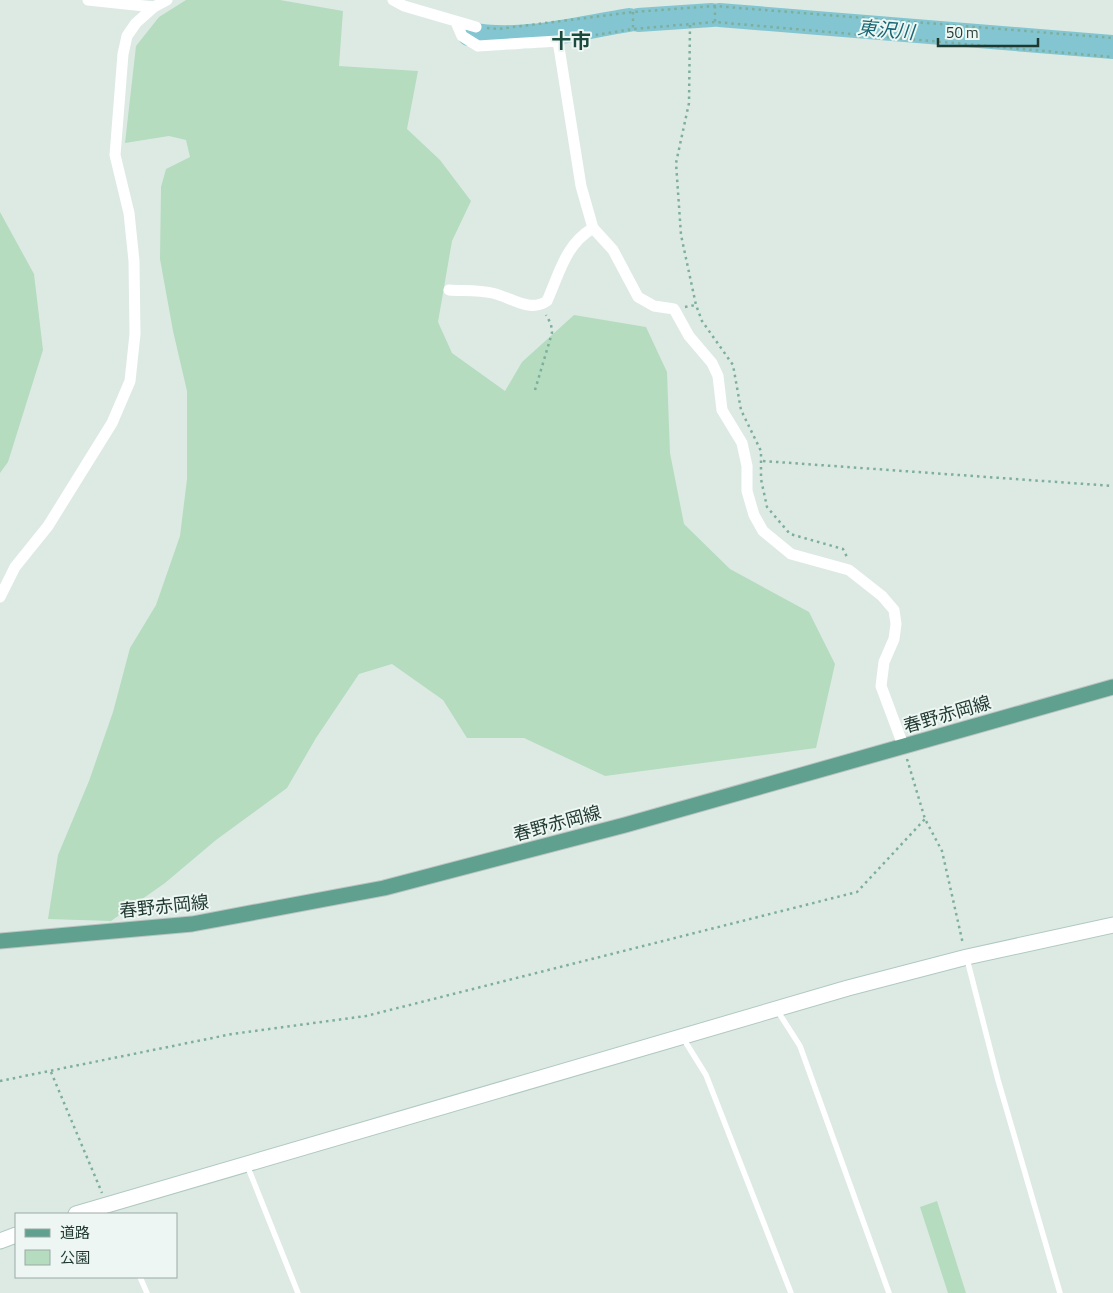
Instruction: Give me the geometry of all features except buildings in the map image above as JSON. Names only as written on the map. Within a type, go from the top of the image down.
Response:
[{"type":"main road","name":"春野赤岡線","points":[[0,941],[192,924],[384,888],[626,825],[1113,687]]},
{"type":"street","points":[[88,0],[154,7]]},
{"type":"street","points":[[0,597],[15,567],[48,526],[112,423],[130,381],[135,334],[134,261],[129,213],[115,155],[122,54],[127,36],[136,22],[154,7],[168,0]]},
{"type":"street","points":[[393,0],[404,6],[429,6],[456,22],[476,27]]},
{"type":"street","points":[[456,22],[462,36],[478,46],[558,41],[581,186],[593,228],[613,250],[638,297],[654,306],[674,308],[689,336],[712,363],[718,376],[722,410],[742,443],[747,466],[747,491],[754,515],[763,531],[790,554],[849,570],[882,596],[894,610],[896,624],[894,640],[884,662],[881,686],[903,745]]},
{"type":"street","points":[[449,290],[492,293],[518,304],[540,305],[547,301],[571,246],[580,235],[593,228]]},
{"type":"street","points":[[83,1213],[109,1209],[246,1164],[848,988],[967,957],[1113,925]]},
{"type":"street","points":[[0,1241],[15,1235]]},
{"type":"lane","points":[[967,957],[998,1080],[1060,1293]]},
{"type":"lane","points":[[777,1010],[800,1046],[889,1293]]},
{"type":"lane","points":[[682,1037],[706,1074],[790,1293]]},
{"type":"lane","points":[[246,1164],[298,1293]]},
{"type":"lane","points":[[140,1278],[147,1293]]},
{"type":"path","points":[[715,6],[715,22]]},
{"type":"path","points":[[476,27],[498,29],[633,12],[715,6],[1113,38]]},
{"type":"path","points":[[633,12],[633,29]]},
{"type":"path","points":[[558,41],[633,29],[715,22],[1113,57]]},
{"type":"path","points":[[690,25],[689,103],[676,163],[681,235],[696,305],[702,321],[733,365],[742,410],[761,451],[763,460],[761,479],[767,507],[790,534],[843,549],[850,560],[849,570]]},
{"type":"path","points":[[535,390],[552,333],[551,324],[540,305]]},
{"type":"path","points":[[763,460],[1113,486]]},
{"type":"path","points":[[903,745],[925,820],[942,851],[967,957]]},
{"type":"path","points":[[0,1081],[232,1034],[366,1016],[857,892],[925,820]]},
{"type":"path","points":[[51,1072],[109,1209]]},
{"type":"green space","points":[[186,0],[280,0],[343,11],[339,66],[418,71],[407,129],[440,160],[471,201],[452,241],[438,322],[452,353],[505,391],[522,362],[574,315],[646,327],[667,372],[670,453],[684,524],[730,569],[809,612],[835,664],[816,748],[605,776],[524,738],[467,738],[443,700],[392,664],[359,674],[316,738],[287,788],[216,840],[165,883],[111,921],[48,919],[58,855],[89,781],[113,712],[130,648],[156,605],[180,536],[187,479],[187,391],[173,331],[160,259],[161,187],[166,169],[190,157],[186,140],[169,136],[125,143],[136,46],[159,17]]},
{"type":"green space","points":[[0,212],[34,274],[43,350],[8,462],[0,473]]},
{"type":"green space","points":[[937,1201],[966,1293],[948,1293],[920,1207]]},
{"type":"waterway","name":"東沢川","points":[[638,20],[712,15]]},
{"type":"waterway","name":"東沢川","points":[[719,15],[1113,47]]},
{"type":"waterway","name":"東沢川","points":[[469,34],[489,37],[529,36],[570,31],[629,20]]},
{"type":"district","name":"十市","points":[[571,40]]}]
